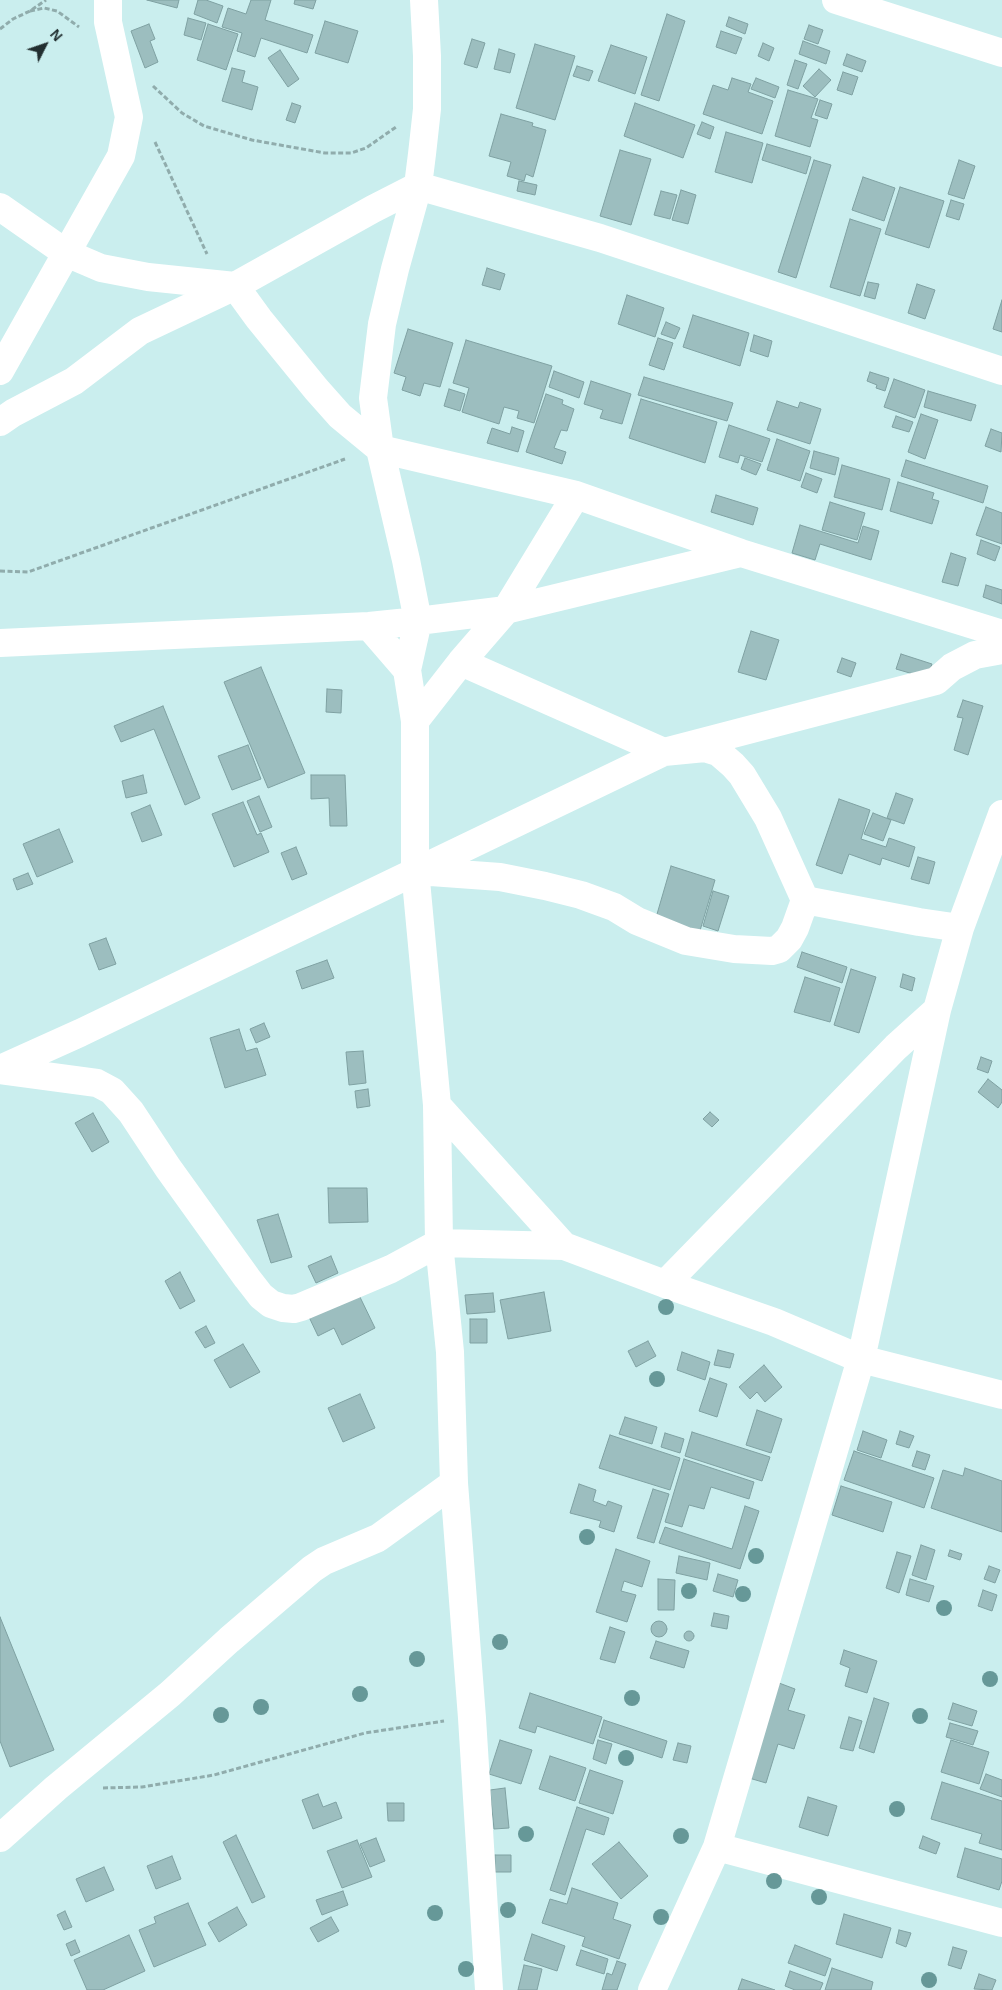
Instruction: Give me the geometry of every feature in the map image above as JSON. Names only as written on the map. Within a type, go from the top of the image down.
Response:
[{"type":"street","points":[[0,371],[120,156],[130,117],[108,22],[108,0]]},
{"type":"street","points":[[424,0],[427,109],[418,186],[382,324],[373,398],[380,448],[418,621],[407,670],[414,721],[415,870],[437,1105],[439,1243],[450,1352],[454,1483],[472,1718],[489,1990]]},
{"type":"street","points":[[836,0],[1002,53]]},
{"type":"street","points":[[0,422],[13,412],[74,381],[140,331],[236,286],[373,209],[418,186],[600,238],[1002,371]]},
{"type":"street","points":[[0,207],[66,253],[101,268],[148,277],[236,286],[259,319],[316,389],[340,416],[380,448],[576,494],[741,553],[1002,634]]},
{"type":"street","points":[[414,721],[506,610],[576,494]]},
{"type":"street","points":[[0,643],[369,626],[418,621],[506,610],[741,553]]},
{"type":"street","points":[[369,626],[407,670]]},
{"type":"street","points":[[0,1070],[664,752],[936,681],[952,667],[975,655],[1002,650]]},
{"type":"street","points":[[415,870],[500,877],[545,886],[581,895],[614,907],[638,921],[686,941],[734,949],[772,950],[779,948],[789,939],[795,928],[805,900],[768,818],[742,775],[718,752],[705,748],[664,752],[461,662]]},
{"type":"street","points":[[652,1990],[717,1847],[861,1359],[937,1010],[960,928],[1002,814]]},
{"type":"street","points":[[805,900],[960,928]]},
{"type":"street","points":[[665,1284],[896,1047],[937,1010]]},
{"type":"street","points":[[0,1070],[90,1082],[112,1091],[131,1112],[168,1168],[261,1296],[271,1304],[283,1308],[301,1306],[390,1269],[439,1243],[564,1246],[774,1322],[861,1359],[1002,1395]]},
{"type":"street","points":[[437,1105],[564,1246]]},
{"type":"street","points":[[0,1838],[56,1788],[170,1694],[243,1627],[312,1569],[324,1561],[378,1538],[454,1483]]},
{"type":"street","points":[[717,1847],[1002,1923]]},
{"type":"path","points":[[0,29],[13,19],[30,11],[46,0]]},
{"type":"path","points":[[117,57],[156,88],[182,112],[204,126],[252,140],[325,153],[351,153],[366,148],[383,135],[427,109]]},
{"type":"path","points":[[152,135],[209,258],[236,286]]},
{"type":"path","points":[[0,571],[28,572],[334,462],[380,448]]},
{"type":"path","points":[[56,1788],[142,1787],[214,1776],[365,1733],[472,1718]]},
{"type":"building","points":[[147,0],[179,0],[177,8]]},
{"type":"building","points":[[198,0],[206,0],[223,6],[217,23],[194,14]]},
{"type":"building","points":[[251,0],[271,0],[265,20],[313,35],[307,53],[261,38],[255,57],[237,51],[242,33],[222,27],[228,8],[246,14]]},
{"type":"building","points":[[295,0],[316,0],[313,9],[294,4]]},
{"type":"building","points":[[667,14],[685,21],[659,101],[641,95]]},
{"type":"building","points":[[729,17],[748,24],[745,34],[726,26]]},
{"type":"building","points":[[188,18],[206,23],[201,40],[184,35]]},
{"type":"building","points":[[325,21],[358,31],[348,63],[315,53]]},
{"type":"building","points":[[149,24],[155,39],[150,41],[158,62],[145,68],[131,31]]},
{"type":"building","points":[[208,24],[238,34],[226,70],[197,60]]},
{"type":"building","points":[[809,25],[823,30],[818,44],[804,39]]},
{"type":"building","points":[[721,31],[742,38],[736,54],[716,47]]},
{"type":"building","points":[[472,39],[485,43],[477,68],[464,64]]},
{"type":"building","points":[[803,41],[830,51],[826,64],[799,54]]},
{"type":"building","points":[[763,43],[774,48],[769,61],[758,56]]},
{"type":"building","points":[[535,44],[575,56],[555,120],[516,108]]},
{"type":"building","points":[[611,45],[647,57],[635,94],[598,81]]},
{"type":"building","points":[[499,49],[515,54],[510,73],[494,69]]},
{"type":"building","points":[[280,50],[299,79],[288,87],[268,58]]},
{"type":"building","points":[[847,54],[866,61],[862,72],[843,65]]},
{"type":"building","points":[[795,60],[807,64],[798,89],[787,85]]},
{"type":"building","points":[[577,66],[593,71],[589,81],[573,76]]},
{"type":"building","points":[[232,68],[245,71],[242,82],[258,87],[252,110],[222,101]]},
{"type":"building","points":[[819,69],[831,80],[815,97],[803,86]]},
{"type":"building","points":[[843,72],[858,77],[852,95],[837,90]]},
{"type":"building","points":[[732,78],[751,84],[748,92],[773,101],[762,134],[703,114],[713,85],[728,90]]},
{"type":"building","points":[[756,78],[779,87],[775,98],[751,89]]},
{"type":"building","points":[[788,90],[818,99],[811,118],[818,120],[810,147],[775,136]]},
{"type":"building","points":[[820,100],[832,104],[827,119],[815,115]]},
{"type":"building","points":[[292,103],[301,106],[295,123],[286,120]]},
{"type":"building","points":[[635,103],[695,125],[683,158],[624,136]]},
{"type":"building","points":[[501,114],[533,123],[532,126],[546,130],[533,177],[526,174],[524,181],[507,176],[511,162],[489,156]]},
{"type":"building","points":[[702,122],[714,127],[710,139],[697,134]]},
{"type":"building","points":[[726,132],[763,143],[752,183],[715,172]]},
{"type":"building","points":[[767,144],[811,157],[806,174],[762,160]]},
{"type":"building","points":[[620,150],[651,159],[631,225],[600,216]]},
{"type":"building","points":[[814,160],[831,165],[796,278],[778,272]]},
{"type":"building","points":[[959,160],[975,166],[964,199],[948,194]]},
{"type":"building","points":[[863,177],[895,188],[884,221],[852,210]]},
{"type":"building","points":[[519,181],[537,185],[535,195],[517,191]]},
{"type":"building","points":[[900,187],[944,201],[929,248],[885,234]]},
{"type":"building","points":[[681,190],[696,195],[688,224],[672,220]]},
{"type":"building","points":[[661,191],[677,195],[670,219],[654,215]]},
{"type":"building","points":[[951,200],[964,204],[959,220],[946,216]]},
{"type":"building","points":[[850,219],[881,229],[860,296],[830,287]]},
{"type":"building","points":[[487,268],[505,274],[500,290],[482,285]]},
{"type":"building","points":[[868,282],[879,284],[875,299],[864,296]]},
{"type":"building","points":[[917,284],[935,290],[925,319],[908,313]]},
{"type":"building","points":[[627,295],[664,308],[655,337],[618,324]]},
{"type":"building","points":[[1002,300],[1002,332],[993,329]]},
{"type":"building","points":[[693,315],[749,333],[740,366],[683,347]]},
{"type":"building","points":[[666,322],[680,328],[675,339],[661,334]]},
{"type":"building","points":[[408,329],[453,343],[440,387],[424,383],[420,396],[402,390],[406,377],[394,373]]},
{"type":"building","points":[[754,335],[772,341],[768,357],[750,351]]},
{"type":"building","points":[[658,338],[673,343],[664,370],[649,365]]},
{"type":"building","points":[[466,340],[552,366],[534,423],[517,418],[519,411],[504,407],[499,424],[462,412],[469,388],[453,383]]},
{"type":"building","points":[[554,371],[584,382],[579,398],[549,387]]},
{"type":"building","points":[[870,372],[889,378],[885,391],[876,388],[877,385],[867,381]]},
{"type":"building","points":[[644,377],[733,403],[727,421],[638,395]]},
{"type":"building","points":[[894,379],[925,390],[915,418],[884,407]]},
{"type":"building","points":[[591,381],[631,394],[622,424],[600,418],[603,410],[584,404]]},
{"type":"building","points":[[449,389],[465,394],[460,411],[444,406]]},
{"type":"building","points":[[928,391],[976,405],[971,421],[924,407]]},
{"type":"building","points":[[546,394],[563,400],[562,404],[574,409],[567,431],[561,430],[554,448],[566,452],[562,464],[526,452]]},
{"type":"building","points":[[641,399],[717,422],[705,463],[629,438]]},
{"type":"building","points":[[777,401],[798,408],[800,402],[821,409],[810,444],[767,430]]},
{"type":"building","points":[[921,414],[938,420],[925,459],[908,452]]},
{"type":"building","points":[[896,416],[913,422],[909,432],[892,427]]},
{"type":"building","points":[[729,425],[770,439],[762,462],[740,455],[738,463],[719,457]]},
{"type":"building","points":[[512,427],[524,431],[518,452],[487,443],[492,428],[510,434]]},
{"type":"building","points":[[991,429],[1002,433],[1001,452],[985,446]]},
{"type":"building","points":[[777,439],[810,451],[800,481],[767,470]]},
{"type":"building","points":[[814,451],[839,458],[835,475],[810,468]]},
{"type":"building","points":[[745,458],[761,464],[756,475],[741,469]]},
{"type":"building","points":[[906,460],[988,486],[983,503],[901,476]]},
{"type":"building","points":[[842,465],[890,479],[882,510],[834,497]]},
{"type":"building","points":[[806,473],[822,479],[817,493],[801,487]]},
{"type":"building","points":[[898,482],[934,493],[932,499],[939,501],[932,524],[890,511]]},
{"type":"building","points":[[716,495],[758,508],[753,525],[711,512]]},
{"type":"building","points":[[830,502],[865,513],[857,540],[822,530]]},
{"type":"building","points":[[986,507],[1002,513],[1002,544],[976,535]]},
{"type":"building","points":[[800,525],[858,543],[863,526],[879,531],[871,560],[820,544],[815,560],[792,553]]},
{"type":"building","points":[[981,540],[1000,547],[995,561],[977,554]]},
{"type":"building","points":[[951,553],[966,558],[958,586],[942,582]]},
{"type":"building","points":[[986,585],[1002,590],[1002,604],[983,597]]},
{"type":"building","points":[[751,631],[779,640],[766,680],[738,672]]},
{"type":"building","points":[[901,654],[932,664],[927,678],[896,669]]},
{"type":"building","points":[[842,658],[856,663],[851,677],[837,672]]},
{"type":"building","points":[[261,667],[305,773],[268,788],[224,682]]},
{"type":"building","points":[[327,689],[342,690],[341,713],[326,712]]},
{"type":"building","points":[[963,700],[983,706],[968,755],[954,750],[963,718],[957,717]]},
{"type":"building","points":[[163,706],[200,798],[185,805],[154,729],[121,742],[114,726]]},
{"type":"building","points":[[248,745],[261,779],[232,790],[218,756]]},
{"type":"building","points":[[143,775],[147,793],[126,798],[122,781]]},
{"type":"building","points":[[311,775],[345,775],[347,826],[330,826],[329,798],[311,799]]},
{"type":"building","points":[[896,793],[913,799],[904,824],[887,818]]},
{"type":"building","points":[[259,796],[272,827],[260,832],[247,801]]},
{"type":"building","points":[[839,799],[870,810],[861,839],[886,847],[889,838],[915,847],[909,867],[882,858],[880,865],[849,854],[842,874],[816,865]]},
{"type":"building","points":[[243,802],[257,835],[261,833],[269,852],[234,867],[212,814]]},
{"type":"building","points":[[150,805],[162,835],[142,842],[131,813]]},
{"type":"building","points":[[873,813],[891,820],[883,841],[864,834]]},
{"type":"building","points":[[59,829],[73,862],[37,877],[23,844]]},
{"type":"building","points":[[296,847],[307,874],[292,880],[281,853]]},
{"type":"building","points":[[918,857],[935,862],[929,884],[911,879]]},
{"type":"building","points":[[671,866],[715,880],[699,934],[655,921]]},
{"type":"building","points":[[28,873],[33,884],[17,890],[13,879]]},
{"type":"building","points":[[713,891],[729,896],[718,931],[703,926]]},
{"type":"building","points":[[106,938],[116,964],[99,970],[89,944]]},
{"type":"building","points":[[802,952],[847,967],[842,983],[797,967]]},
{"type":"building","points":[[327,960],[334,978],[302,989],[296,971]]},
{"type":"building","points":[[851,969],[876,977],[859,1033],[834,1025]]},
{"type":"building","points":[[903,974],[915,978],[912,991],[900,987]]},
{"type":"building","points":[[805,977],[840,988],[830,1022],[794,1012]]},
{"type":"building","points":[[264,1023],[270,1037],[256,1043],[250,1029]]},
{"type":"building","points":[[239,1029],[246,1051],[257,1048],[266,1075],[225,1088],[210,1038]]},
{"type":"building","points":[[363,1051],[366,1083],[349,1085],[346,1052]]},
{"type":"building","points":[[981,1057],[992,1061],[988,1073],[977,1069]]},
{"type":"building","points":[[988,1079],[1002,1090],[1002,1102],[998,1108],[978,1092]]},
{"type":"building","points":[[368,1089],[370,1106],[357,1108],[355,1091]]},
{"type":"building","points":[[710,1112],[719,1120],[712,1127],[703,1119]]},
{"type":"building","points":[[93,1113],[109,1142],[92,1152],[75,1123]]},
{"type":"building","points":[[328,1188],[367,1188],[368,1222],[329,1223]]},
{"type":"building","points":[[278,1214],[292,1257],[271,1263],[257,1220]]},
{"type":"building","points":[[331,1256],[338,1273],[316,1283],[308,1266]]},
{"type":"building","points":[[180,1272],[195,1301],[180,1309],[165,1281]]},
{"type":"building","points":[[544,1292],[551,1331],[508,1339],[500,1300]]},
{"type":"building","points":[[358,1293],[375,1328],[342,1345],[334,1328],[318,1336],[309,1317]]},
{"type":"building","points":[[493,1293],[495,1312],[467,1314],[465,1295]]},
{"type":"building","points":[[470,1319],[487,1319],[487,1343],[470,1343]]},
{"type":"building","points":[[206,1326],[215,1343],[205,1348],[195,1332]]},
{"type":"building","points":[[648,1341],[656,1356],[636,1367],[628,1351]]},
{"type":"building","points":[[243,1344],[260,1372],[230,1388],[214,1360]]},
{"type":"building","points":[[718,1350],[734,1354],[730,1368],[714,1365]]},
{"type":"building","points":[[682,1352],[710,1362],[705,1380],[677,1370]]},
{"type":"building","points":[[764,1365],[782,1387],[765,1402],[757,1392],[750,1399],[739,1387]]},
{"type":"building","points":[[710,1378],[727,1384],[717,1417],[699,1411]]},
{"type":"building","points":[[360,1394],[375,1428],[343,1442],[328,1408]]},
{"type":"building","points":[[757,1410],[782,1419],[771,1453],[746,1445]]},
{"type":"building","points":[[625,1417],[657,1427],[652,1444],[619,1434]]},
{"type":"building","points":[[863,1431],[887,1440],[881,1458],[857,1450]]},
{"type":"building","points":[[900,1431],[914,1436],[909,1448],[896,1444]]},
{"type":"building","points":[[692,1432],[770,1457],[762,1481],[685,1456]]},
{"type":"building","points":[[665,1433],[684,1439],[680,1453],[661,1447]]},
{"type":"building","points":[[610,1435],[680,1458],[670,1490],[599,1468]]},
{"type":"building","points":[[854,1451],[934,1478],[924,1508],[844,1480]]},
{"type":"building","points":[[917,1451],[930,1455],[925,1470],[912,1466]]},
{"type":"building","points":[[684,1459],[754,1482],[749,1499],[711,1487],[704,1509],[689,1505],[682,1527],[665,1522]]},
{"type":"building","points":[[965,1468],[1002,1481],[1002,1532],[931,1508],[943,1470],[963,1476]]},
{"type":"building","points":[[579,1484],[596,1490],[593,1501],[606,1506],[608,1501],[622,1506],[614,1532],[599,1527],[601,1521],[570,1513]]},
{"type":"building","points":[[841,1486],[892,1502],[883,1532],[832,1515]]},
{"type":"building","points":[[653,1489],[669,1494],[654,1543],[637,1538]]},
{"type":"building","points":[[745,1506],[759,1511],[740,1569],[659,1543],[665,1527],[732,1549]]},
{"type":"building","points":[[921,1545],[935,1550],[926,1580],[912,1575]]},
{"type":"building","points":[[616,1549],[650,1561],[642,1587],[624,1581],[621,1591],[636,1595],[627,1622],[596,1612]]},
{"type":"building","points":[[950,1550],[962,1554],[960,1560],[948,1556]]},
{"type":"building","points":[[897,1552],[911,1556],[899,1593],[886,1588]]},
{"type":"building","points":[[679,1556],[710,1563],[707,1580],[676,1573]]},
{"type":"building","points":[[989,1566],[1000,1570],[995,1583],[984,1579]]},
{"type":"building","points":[[718,1574],[738,1580],[733,1597],[713,1591]]},
{"type":"building","points":[[658,1579],[675,1580],[674,1610],[658,1610]]},
{"type":"building","points":[[910,1579],[934,1586],[929,1602],[906,1595]]},
{"type":"building","points":[[983,1590],[997,1595],[992,1611],[978,1606]]},
{"type":"building","points":[[714,1613],[729,1616],[727,1629],[711,1626]]},
{"type":"building","points":[[0,1617],[54,1750],[10,1767],[0,1741]]},
{"type":"building","points":[[659,1621],[665,1623],[667,1629],[665,1635],[659,1637],[653,1635],[651,1629],[653,1623]]},
{"type":"building","points":[[610,1627],[625,1632],[615,1663],[600,1659]]},
{"type":"building","points":[[687,1631],[691,1631],[694,1636],[693,1640],[687,1641],[684,1638],[684,1634]]},
{"type":"building","points":[[656,1641],[689,1651],[684,1668],[650,1658]]},
{"type":"building","points":[[844,1650],[877,1661],[867,1693],[845,1686],[850,1668],[840,1664]]},
{"type":"building","points":[[779,1683],[795,1689],[788,1710],[805,1715],[794,1749],[778,1744],[766,1783],[749,1778]]},
{"type":"building","points":[[530,1693],[602,1717],[593,1744],[537,1726],[535,1733],[519,1728]]},
{"type":"building","points":[[874,1698],[889,1703],[874,1753],[859,1748]]},
{"type":"building","points":[[953,1703],[977,1711],[972,1726],[948,1719]]},
{"type":"building","points":[[849,1717],[862,1721],[853,1751],[840,1748]]},
{"type":"building","points":[[604,1720],[667,1741],[662,1758],[599,1737]]},
{"type":"building","points":[[950,1723],[978,1731],[973,1745],[946,1737]]},
{"type":"building","points":[[500,1740],[532,1750],[521,1784],[489,1774]]},
{"type":"building","points":[[598,1740],[612,1744],[606,1764],[593,1759]]},
{"type":"building","points":[[951,1740],[989,1752],[979,1784],[941,1772]]},
{"type":"building","points":[[678,1743],[691,1746],[687,1763],[673,1760]]},
{"type":"building","points":[[550,1756],[586,1768],[575,1801],[539,1789]]},
{"type":"building","points":[[590,1770],[623,1781],[613,1814],[579,1803]]},
{"type":"building","points":[[986,1774],[1002,1780],[1002,1797],[980,1789]]},
{"type":"building","points":[[942,1782],[1002,1801],[1002,1850],[979,1843],[982,1834],[931,1819]]},
{"type":"building","points":[[505,1788],[509,1828],[494,1829],[490,1790]]},
{"type":"building","points":[[318,1794],[323,1807],[336,1802],[342,1818],[313,1829],[302,1800]]},
{"type":"building","points":[[808,1797],[837,1806],[828,1836],[799,1827]]},
{"type":"building","points":[[387,1803],[404,1803],[404,1821],[388,1821]]},
{"type":"building","points":[[577,1807],[609,1818],[604,1835],[586,1829],[565,1895],[550,1890]]},
{"type":"building","points":[[236,1835],[265,1897],[252,1903],[223,1842]]},
{"type":"building","points":[[923,1836],[940,1843],[936,1854],[919,1848]]},
{"type":"building","points":[[376,1838],[385,1861],[370,1867],[360,1844]]},
{"type":"building","points":[[357,1840],[372,1877],[342,1888],[327,1851]]},
{"type":"building","points":[[619,1842],[648,1876],[621,1899],[592,1864]]},
{"type":"building","points":[[965,1848],[1002,1859],[1002,1881],[999,1890],[957,1877]]},
{"type":"building","points":[[495,1855],[511,1855],[511,1872],[495,1872]]},
{"type":"building","points":[[172,1856],[181,1879],[156,1889],[147,1866]]},
{"type":"building","points":[[104,1867],[114,1890],[86,1902],[76,1879]]},
{"type":"building","points":[[572,1888],[618,1903],[613,1919],[631,1925],[619,1959],[582,1946],[585,1937],[542,1923],[550,1899],[567,1904]]},
{"type":"building","points":[[343,1891],[348,1905],[322,1915],[316,1900]]},
{"type":"building","points":[[188,1903],[206,1945],[154,1967],[139,1930],[156,1923],[154,1917]]},
{"type":"building","points":[[237,1907],[247,1925],[219,1942],[208,1923]]},
{"type":"building","points":[[65,1911],[72,1927],[64,1930],[57,1915]]},
{"type":"building","points":[[844,1914],[891,1928],[882,1958],[836,1944]]},
{"type":"building","points":[[331,1917],[339,1931],[318,1942],[310,1928]]},
{"type":"building","points":[[899,1930],[911,1933],[906,1947],[896,1943]]},
{"type":"building","points":[[532,1934],[565,1946],[557,1971],[524,1960]]},
{"type":"building","points":[[129,1935],[145,1971],[103,1990],[87,1990],[74,1960]]},
{"type":"building","points":[[75,1940],[80,1952],[71,1956],[66,1944]]},
{"type":"building","points":[[795,1945],[831,1959],[825,1976],[788,1963]]},
{"type":"building","points":[[953,1947],[967,1951],[961,1969],[948,1965]]},
{"type":"building","points":[[581,1950],[608,1959],[604,1974],[576,1965]]},
{"type":"building","points":[[617,1961],[626,1964],[617,1990],[602,1990],[607,1973],[612,1975]]},
{"type":"building","points":[[524,1965],[542,1969],[537,1990],[518,1990]]},
{"type":"building","points":[[832,1968],[873,1982],[871,1990],[825,1990]]},
{"type":"building","points":[[790,1971],[823,1983],[820,1990],[795,1990],[785,1986]]},
{"type":"building","points":[[979,1974],[996,1980],[992,1990],[974,1989]]},
{"type":"building","points":[[742,1979],[775,1990],[738,1990]]}]
